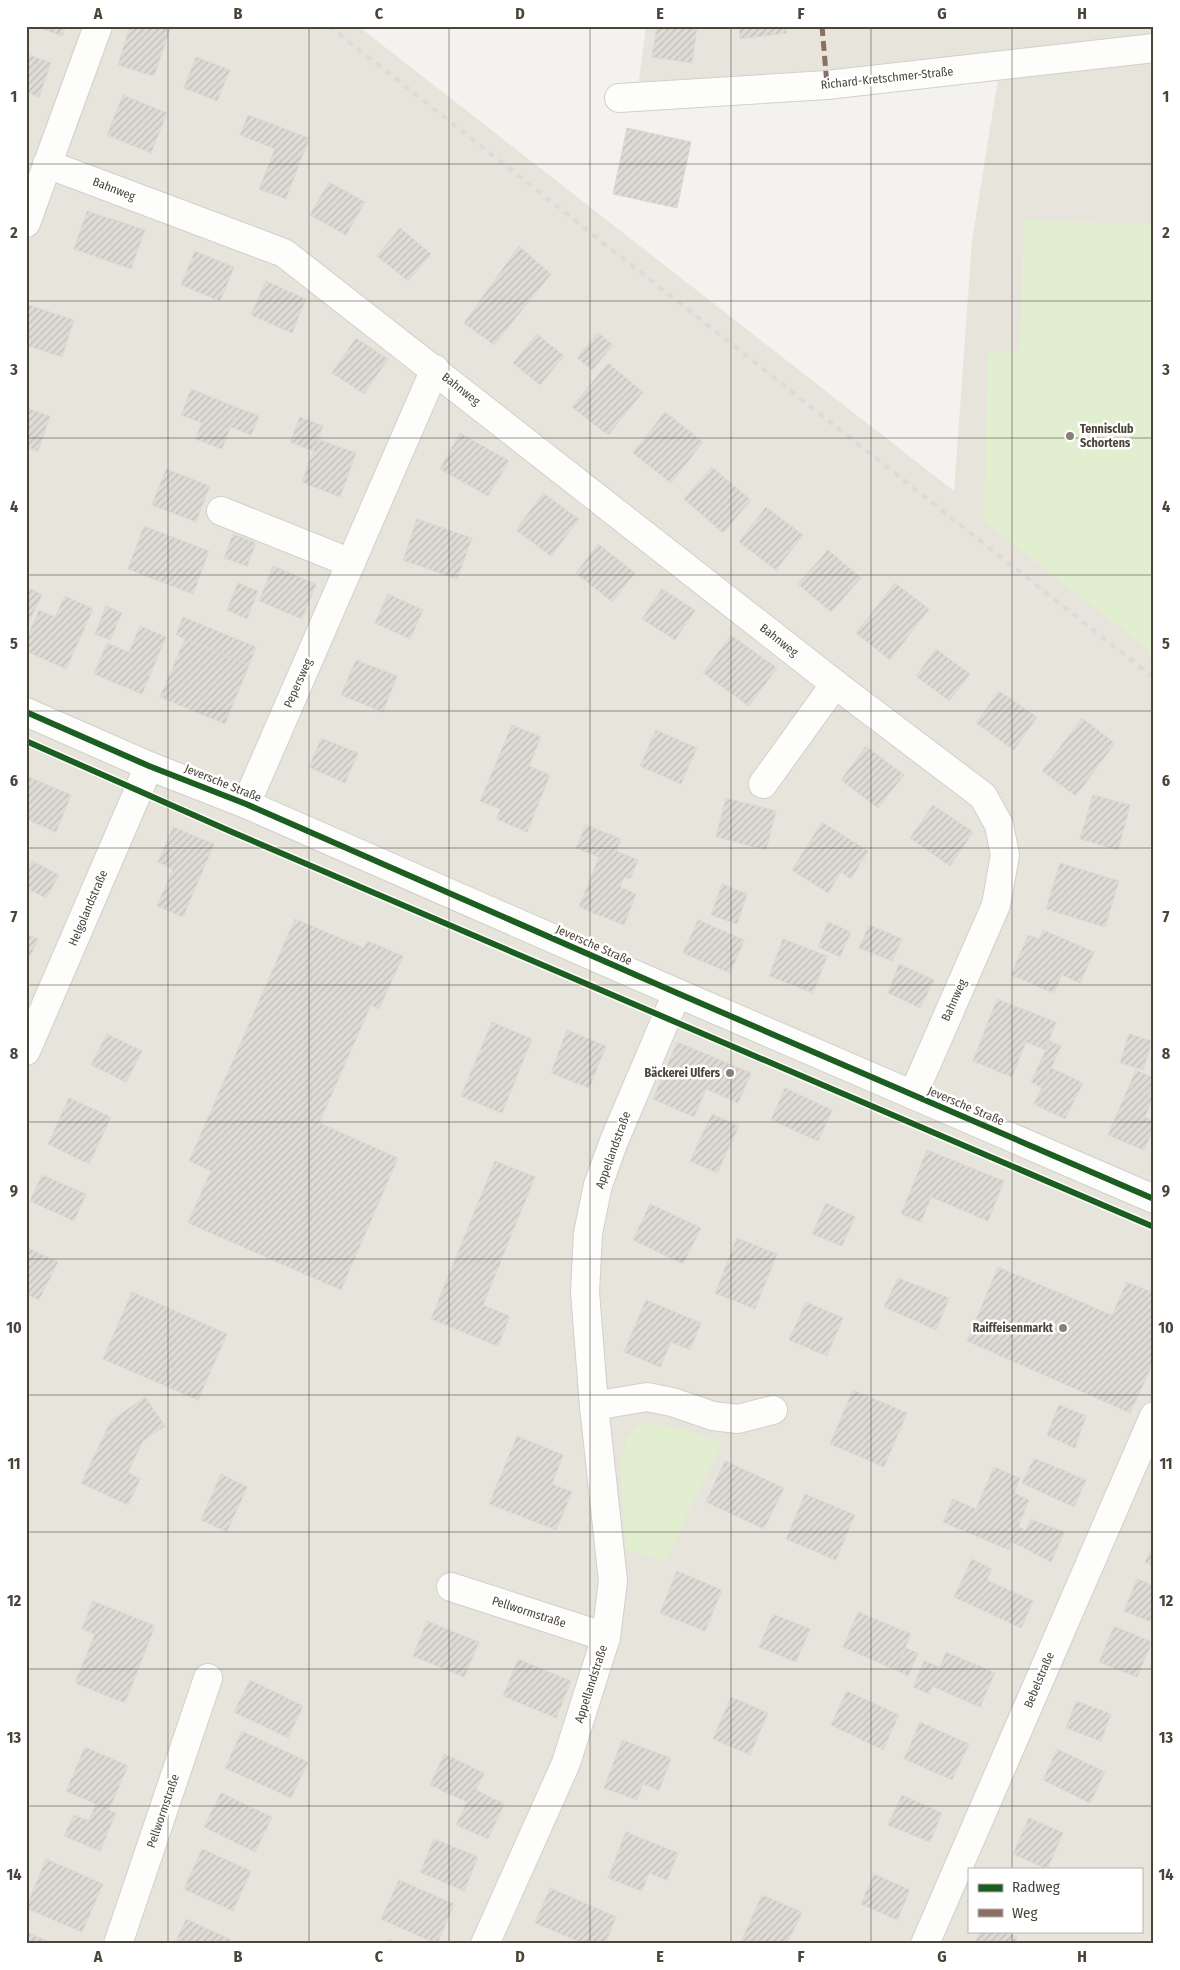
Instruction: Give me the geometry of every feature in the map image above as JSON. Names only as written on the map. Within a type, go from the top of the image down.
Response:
[{"type":"street","points":[[26,223],[98,26]]},
{"type":"street","name":"Richard-Kretschmer-Straße","points":[[619,98],[827,85],[1154,48]]},
{"type":"street","name":"Bahnweg","points":[[47,164],[284,253],[435,369],[835,684],[983,796],[998,825],[1005,855],[996,906],[913,1095]]},
{"type":"street","name":"Pepersweg","points":[[246,804],[435,369]]},
{"type":"street","points":[[221,511],[351,563]]},
{"type":"street","points":[[763,784],[835,684]]},
{"type":"street","name":"Jeversche Straße","points":[[26,712],[149,766],[246,804],[677,993],[1154,1198]]},
{"type":"street","name":"Helgolandstraße","points":[[26,1051],[149,766]]},
{"type":"street","name":"Appellandstraße","points":[[484,1944],[566,1763],[606,1637],[613,1582],[594,1406],[585,1292],[588,1233],[598,1185],[614,1141],[677,993]]},
{"type":"street","points":[[594,1406],[647,1397],[672,1402],[713,1416],[738,1419],[773,1410]]},
{"type":"street","name":"Bebelstraße","points":[[925,1944],[1154,1416]]},
{"type":"street","name":"Pellwormstraße","points":[[451,1587],[606,1637]]},
{"type":"street","name":"Pellwormstraße","points":[[118,1944],[208,1678]]},
{"type":"shaded area","points":[[26,26],[358,26],[954,491],[972,241],[1000,66],[636,104],[646,26],[1154,26],[1154,1944],[26,1944]]},
{"type":"green space","name":"Tennisclub Schortens","points":[[1024,220],[1154,225],[1154,654],[984,521],[988,351],[1020,351]]},
{"type":"green space","points":[[639,1423],[681,1429],[722,1442],[665,1562],[626,1549],[620,1462],[627,1439]]},
{"type":"building","points":[[34,26],[66,26],[62,36]]},
{"type":"building","points":[[130,26],[171,26],[154,76],[118,65]]},
{"type":"building","points":[[657,26],[697,26],[692,63],[652,57]]},
{"type":"building","points":[[739,26],[786,26],[787,33],[740,39]]},
{"type":"building","points":[[26,54],[51,63],[39,97],[26,92]]},
{"type":"building","points":[[196,57],[230,70],[217,101],[184,88]]},
{"type":"building","points":[[123,95],[167,113],[151,153],[107,135]]},
{"type":"building","points":[[248,115],[309,138],[286,199],[259,189],[275,149],[240,135]]},
{"type":"building","points":[[627,128],[691,142],[677,208],[613,194]]},
{"type":"building","points":[[329,182],[365,202],[346,235],[310,215]]},
{"type":"building","points":[[87,211],[145,230],[131,269],[74,249]]},
{"type":"building","points":[[400,228],[431,254],[408,281],[377,256]]},
{"type":"building","points":[[519,246],[551,274],[494,345],[464,323]]},
{"type":"building","points":[[195,251],[234,267],[220,301],[181,285]]},
{"type":"building","points":[[266,281],[306,299],[292,333],[251,315]]},
{"type":"building","points":[[26,304],[74,320],[62,357],[26,345]]},
{"type":"building","points":[[598,333],[613,345],[592,370],[577,358]]},
{"type":"building","points":[[537,334],[564,356],[540,385],[513,363]]},
{"type":"building","points":[[356,338],[388,359],[364,394],[332,373]]},
{"type":"building","points":[[608,363],[643,392],[608,435],[572,407]]},
{"type":"building","points":[[191,389],[238,408],[222,449],[195,439],[202,423],[181,415]]},
{"type":"building","points":[[26,408],[50,416],[38,451],[26,447]]},
{"type":"building","points":[[238,408],[259,416],[251,435],[231,427]]},
{"type":"building","points":[[665,412],[703,442],[671,483],[633,453]]},
{"type":"building","points":[[300,417],[323,426],[313,451],[290,442]]},
{"type":"building","points":[[460,433],[509,461],[488,496],[440,469]]},
{"type":"building","points":[[318,439],[356,453],[340,497],[302,482]]},
{"type":"building","points":[[712,467],[751,500],[723,533],[684,499]]},
{"type":"building","points":[[166,469],[210,486],[196,522],[152,505]]},
{"type":"building","points":[[543,493],[579,519],[551,556],[516,530]]},
{"type":"building","points":[[766,507],[803,535],[776,570],[739,542]]},
{"type":"building","points":[[417,519],[472,538],[457,579],[403,560]]},
{"type":"building","points":[[144,526],[209,551],[193,594],[128,569]]},
{"type":"building","points":[[233,534],[256,543],[247,566],[224,558]]},
{"type":"building","points":[[598,544],[635,573],[612,602],[576,573]]},
{"type":"building","points":[[828,550],[861,578],[831,612],[798,584]]},
{"type":"building","points":[[273,566],[316,584],[302,619],[259,601]]},
{"type":"building","points":[[238,583],[258,591],[247,619],[227,610]]},
{"type":"building","points":[[895,583],[929,609],[890,660],[856,633]]},
{"type":"building","points":[[29,588],[42,595],[27,626],[26,593]]},
{"type":"building","points":[[662,589],[695,610],[675,640],[642,619]]},
{"type":"building","points":[[388,594],[423,610],[410,639],[375,623]]},
{"type":"building","points":[[65,596],[93,609],[66,669],[26,651],[26,640],[39,610],[55,617]]},
{"type":"building","points":[[106,606],[122,613],[110,640],[95,634]]},
{"type":"building","points":[[183,617],[256,647],[249,665],[176,635]]},
{"type":"building","points":[[140,626],[166,637],[142,694],[94,674],[107,643],[129,652]]},
{"type":"building","points":[[731,635],[777,668],[749,706],[703,673]]},
{"type":"building","points":[[185,639],[249,665],[225,724],[160,697]]},
{"type":"building","points":[[936,649],[970,674],[949,701],[916,676]]},
{"type":"building","points":[[356,660],[397,676],[383,712],[341,695]]},
{"type":"building","points":[[999,691],[1037,717],[1014,750],[976,723]]},
{"type":"building","points":[[1082,718],[1115,743],[1076,796],[1042,771]]},
{"type":"building","points":[[512,725],[541,737],[529,766],[550,775],[527,832],[496,819],[501,809],[480,801]]},
{"type":"building","points":[[656,730],[697,748],[681,784],[640,766]]},
{"type":"building","points":[[321,738],[358,753],[345,783],[309,767]]},
{"type":"building","points":[[866,746],[904,775],[878,808],[841,780]]},
{"type":"building","points":[[26,776],[71,795],[56,832],[26,819]]},
{"type":"building","points":[[1093,795],[1130,805],[1118,850],[1080,839]]},
{"type":"building","points":[[726,798],[776,811],[766,850],[716,837]]},
{"type":"building","points":[[933,805],[973,832],[950,866],[910,838]]},
{"type":"building","points":[[822,822],[868,851],[851,879],[841,872],[828,893],[792,870]]},
{"type":"building","points":[[586,825],[621,839],[616,851],[638,860],[630,879],[624,877],[620,887],[636,894],[624,925],[579,907],[599,857],[576,848]]},
{"type":"building","points":[[173,827],[214,844],[183,917],[157,906],[173,869],[158,862]]},
{"type":"building","points":[[32,861],[59,875],[46,898],[26,888],[26,872]]},
{"type":"building","points":[[1060,863],[1119,881],[1105,927],[1046,909]]},
{"type":"building","points":[[722,884],[747,894],[737,924],[711,915]]},
{"type":"building","points":[[295,919],[364,948],[367,941],[403,956],[379,1009],[371,1005],[319,1123],[398,1158],[341,1290],[188,1223],[211,1171],[189,1161]]},
{"type":"building","points":[[698,920],[744,940],[730,973],[683,953]]},
{"type":"building","points":[[828,922],[851,932],[840,957],[818,947]]},
{"type":"building","points":[[869,925],[902,939],[892,961],[859,948]]},
{"type":"building","points":[[1043,930],[1094,952],[1080,983],[1062,975],[1054,993],[1011,975],[1028,935],[1039,939]]},
{"type":"building","points":[[26,934],[38,939],[26,965]]},
{"type":"building","points":[[783,939],[827,956],[813,993],[769,976]]},
{"type":"building","points":[[899,964],[934,980],[920,1008],[888,993]]},
{"type":"building","points":[[997,999],[1056,1022],[1045,1050],[1026,1042],[1012,1077],[973,1061]]},
{"type":"building","points":[[492,1022],[532,1039],[502,1113],[461,1096]]},
{"type":"building","points":[[567,1030],[606,1046],[589,1088],[551,1073]]},
{"type":"building","points":[[107,1034],[142,1051],[126,1082],[91,1065]]},
{"type":"building","points":[[1129,1034],[1152,1041],[1143,1070],[1120,1063]]},
{"type":"building","points":[[1050,1041],[1061,1046],[1042,1088],[1031,1082]]},
{"type":"building","points":[[677,1042],[751,1073],[738,1103],[706,1089],[694,1117],[653,1099]]},
{"type":"building","points":[[1051,1068],[1083,1083],[1065,1119],[1034,1104]]},
{"type":"building","points":[[1136,1070],[1154,1078],[1154,1085],[1149,1095],[1129,1086]]},
{"type":"building","points":[[1129,1086],[1153,1097],[1145,1117],[1154,1121],[1154,1127],[1144,1150],[1108,1135]]},
{"type":"building","points":[[785,1088],[832,1110],[818,1141],[771,1120]]},
{"type":"building","points":[[69,1098],[111,1117],[89,1164],[48,1144]]},
{"type":"building","points":[[712,1114],[739,1126],[717,1173],[690,1161]]},
{"type":"building","points":[[927,1150],[1004,1181],[988,1221],[931,1197],[921,1222],[901,1214]]},
{"type":"building","points":[[495,1161],[535,1177],[483,1305],[510,1316],[498,1346],[431,1319]]},
{"type":"building","points":[[42,1175],[86,1194],[74,1221],[30,1201]]},
{"type":"building","points":[[826,1203],[855,1217],[842,1246],[812,1234]]},
{"type":"building","points":[[650,1204],[701,1228],[683,1264],[633,1240]]},
{"type":"building","points":[[737,1238],[777,1254],[755,1309],[715,1293]]},
{"type":"building","points":[[26,1247],[58,1262],[39,1300],[26,1294]]},
{"type":"building","name":"Raiffeisenmarkt","points":[[998,1267],[1112,1315],[1127,1282],[1154,1293],[1154,1361],[1130,1413],[967,1341]]},
{"type":"building","points":[[898,1278],[949,1298],[936,1330],[884,1307]]},
{"type":"building","points":[[132,1292],[227,1334],[198,1400],[103,1359]]},
{"type":"building","points":[[646,1300],[701,1323],[690,1350],[671,1342],[660,1367],[624,1352]]},
{"type":"building","points":[[806,1302],[843,1318],[827,1356],[789,1340]]},
{"type":"building","points":[[853,1390],[907,1413],[884,1467],[830,1444]]},
{"type":"building","points":[[145,1397],[165,1426],[143,1441],[128,1472],[140,1479],[128,1505],[81,1483],[111,1421]]},
{"type":"building","points":[[1059,1405],[1086,1416],[1075,1448],[1047,1435]]},
{"type":"building","points":[[517,1436],[563,1455],[552,1484],[572,1492],[556,1530],[489,1504]]},
{"type":"building","points":[[1034,1458],[1086,1480],[1074,1507],[1022,1483]]},
{"type":"building","points":[[725,1461],[784,1488],[764,1529],[706,1502]]},
{"type":"building","points":[[994,1467],[1020,1478],[1014,1493],[1029,1500],[1018,1527],[1026,1530],[1031,1519],[1064,1532],[1051,1562],[1012,1542],[1009,1550],[943,1522],[953,1499],[976,1509]]},
{"type":"building","points":[[221,1474],[247,1487],[227,1532],[201,1520]]},
{"type":"building","points":[[805,1494],[855,1515],[836,1560],[786,1539]]},
{"type":"building","points":[[1154,1545],[1154,1566],[1145,1562]]},
{"type":"building","points":[[972,1559],[992,1569],[987,1580],[1033,1601],[1021,1628],[954,1597]]},
{"type":"building","points":[[677,1571],[722,1590],[705,1631],[660,1613]]},
{"type":"building","points":[[1137,1579],[1154,1586],[1154,1623],[1124,1611]]},
{"type":"building","points":[[93,1601],[155,1626],[125,1703],[75,1683],[95,1634],[82,1629]]},
{"type":"building","points":[[858,1612],[911,1634],[896,1670],[843,1647]]},
{"type":"building","points":[[773,1614],[810,1629],[796,1662],[759,1647]]},
{"type":"building","points":[[427,1621],[479,1642],[464,1677],[413,1656]]},
{"type":"building","points":[[1114,1626],[1152,1642],[1137,1677],[1099,1662]]},
{"type":"building","points":[[906,1648],[918,1653],[908,1676],[896,1670]]},
{"type":"building","points":[[946,1652],[995,1673],[980,1707],[932,1686],[929,1694],[913,1687],[924,1661],[940,1667]]},
{"type":"building","points":[[518,1659],[571,1681],[556,1718],[503,1696]]},
{"type":"building","points":[[250,1680],[303,1706],[288,1738],[234,1712]]},
{"type":"building","points":[[847,1691],[899,1715],[883,1750],[831,1725]]},
{"type":"building","points":[[731,1697],[768,1713],[750,1755],[713,1739]]},
{"type":"building","points":[[1076,1701],[1111,1714],[1101,1741],[1066,1728]]},
{"type":"building","points":[[920,1722],[969,1744],[952,1780],[904,1759]]},
{"type":"building","points":[[242,1731],[308,1762],[291,1798],[225,1768]]},
{"type":"building","points":[[622,1740],[671,1758],[659,1790],[643,1784],[637,1800],[604,1788]]},
{"type":"building","points":[[85,1747],[128,1766],[109,1810],[116,1813],[100,1851],[64,1836],[74,1815],[89,1821],[96,1804],[66,1791]]},
{"type":"building","points":[[1057,1749],[1105,1772],[1090,1803],[1043,1780]]},
{"type":"building","points":[[444,1754],[484,1773],[476,1790],[504,1804],[488,1839],[456,1825],[467,1802],[430,1785]]},
{"type":"building","points":[[221,1793],[272,1817],[255,1852],[204,1827]]},
{"type":"building","points":[[902,1795],[942,1813],[930,1842],[888,1825]]},
{"type":"building","points":[[1029,1818],[1063,1833],[1047,1868],[1013,1854]]},
{"type":"building","points":[[626,1832],[678,1853],[667,1880],[649,1873],[642,1891],[608,1878]]},
{"type":"building","points":[[434,1839],[478,1857],[464,1891],[420,1872]]},
{"type":"building","points":[[202,1849],[251,1871],[233,1911],[184,1889]]},
{"type":"building","points":[[46,1859],[103,1884],[82,1932],[26,1908]]},
{"type":"building","points":[[874,1874],[910,1890],[897,1920],[861,1904]]},
{"type":"building","points":[[399,1880],[454,1904],[437,1944],[381,1919]]},
{"type":"building","points":[[550,1888],[616,1917],[605,1944],[585,1944],[535,1923]]},
{"type":"building","points":[[762,1895],[802,1912],[787,1944],[741,1942]]},
{"type":"building","points":[[186,1919],[240,1944],[175,1944]]},
{"type":"building","points":[[26,1932],[55,1944],[26,1944]]},
{"type":"building","points":[[980,1932],[1005,1932],[1017,1937],[1015,1944],[975,1944]]},
{"type":"building","points":[[389,1939],[399,1944],[387,1944]]},
{"type":"railway","points":[[329,26],[1154,678]]},
{"type":"marked path","points":[[822,26],[827,85]]},
{"type":"cycle path","points":[[26,712],[149,766],[246,804],[1154,1199]]},
{"type":"cycle path","points":[[26,741],[232,832],[1154,1227]]},
{"type":"place","name":"Tennisclub Schortens","points":[[1070,436]]},
{"type":"place","name":"Bäckerei Ulfers","points":[[730,1073]]},
{"type":"place","name":"Raiffeisenmarkt","points":[[1063,1328]]}]
